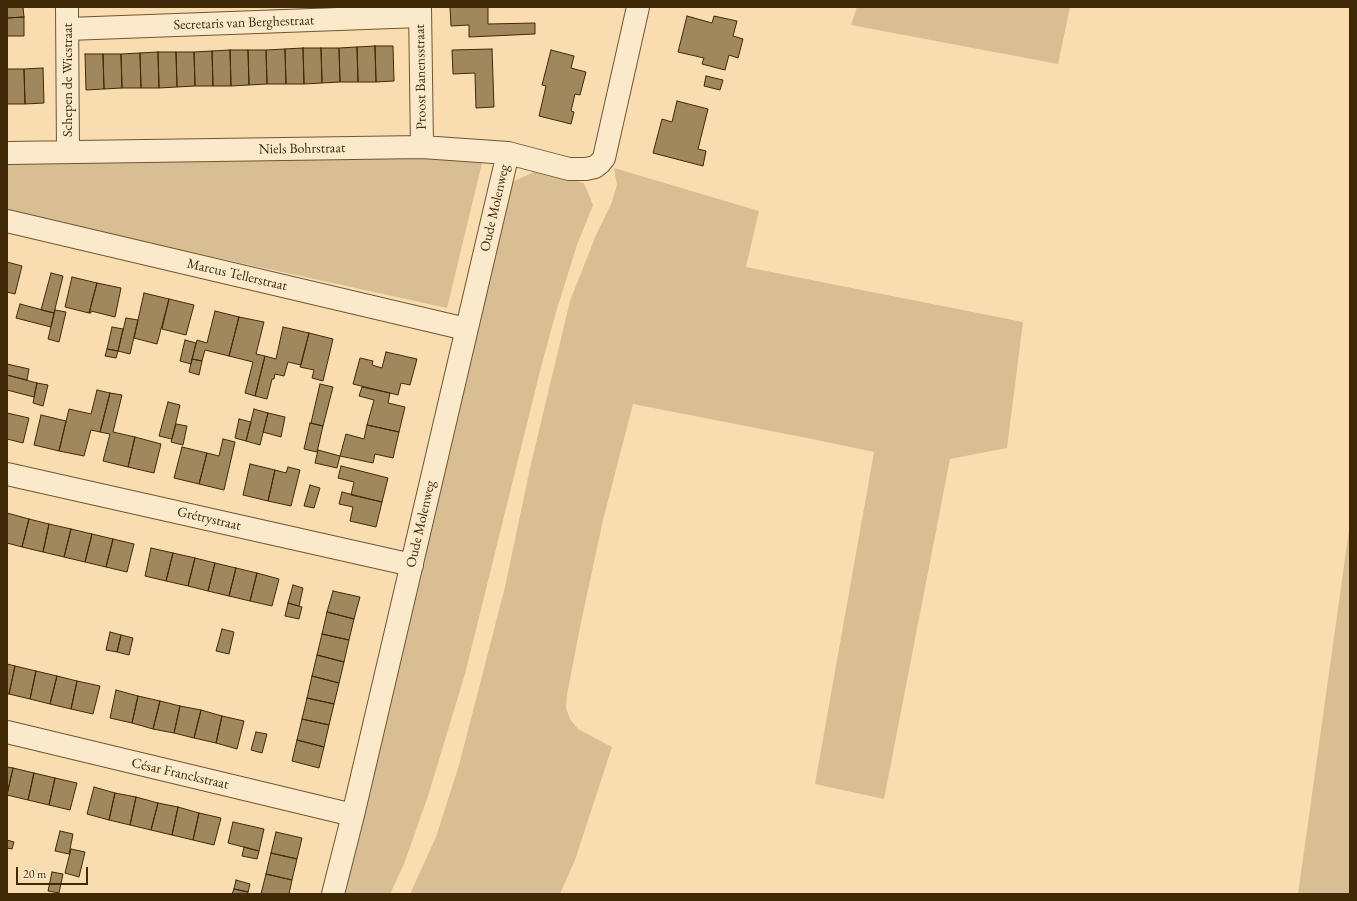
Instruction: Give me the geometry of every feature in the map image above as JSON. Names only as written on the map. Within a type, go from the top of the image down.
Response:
[{"type":"street","name":"Schepen de Wicstraat","points":[[67,7],[68,152]]},
{"type":"street","name":"Niels Bohrstraat","points":[[7,153],[422,147],[508,153],[569,169],[586,169],[595,167],[604,158],[608,146],[638,7]]},
{"type":"street","name":"Secretaris van Berghestraat","points":[[68,29],[420,12]]},
{"type":"street","name":"Proost Banensstraat","points":[[420,12],[422,147]]},
{"type":"street","name":"Oude Molenweg","points":[[333,894],[353,815],[508,153]]},
{"type":"street","name":"Marcus Tellerstraat","points":[[7,221],[466,329]]},
{"type":"street","name":"Grétrystraat","points":[[7,474],[412,565]]},
{"type":"street","name":"César Franckstraat","points":[[7,732],[353,815]]},
{"type":"shaded area","points":[[857,7],[1070,7],[1058,64],[851,25]]},
{"type":"shaded area","points":[[441,154],[482,163],[447,308],[7,212],[7,163]]},
{"type":"shaded area","points":[[614,168],[759,211],[746,267],[1023,322],[1007,448],[950,459],[884,799],[815,784],[874,452],[633,404],[603,520],[580,627],[567,695],[566,708],[570,719],[578,729],[612,747],[575,860],[560,894],[410,894],[436,837],[459,765],[505,587],[530,468],[570,301],[596,235],[611,204],[617,185]]},
{"type":"shaded area","points":[[536,171],[584,183],[593,205],[577,245],[556,312],[465,674],[428,796],[404,864],[390,894],[337,894],[510,183]]},
{"type":"shaded area","points":[[1350,523],[1350,894],[1298,894]]},
{"type":"building","points":[[7,7],[23,7],[24,17],[7,18]]},
{"type":"building","points":[[450,7],[488,7],[488,24],[535,23],[535,34],[469,37],[469,25],[451,26]]},
{"type":"building","points":[[687,16],[712,23],[714,16],[737,21],[733,36],[743,39],[738,58],[729,55],[725,70],[702,64],[704,58],[678,52]]},
{"type":"building","points":[[24,17],[24,36],[7,36],[7,18]]},
{"type":"building","points":[[375,46],[376,82],[358,82],[357,47]]},
{"type":"building","points":[[375,46],[393,46],[394,81],[376,82]]},
{"type":"building","points":[[357,47],[358,82],[340,82],[339,48]]},
{"type":"building","points":[[303,48],[321,48],[322,83],[304,84]]},
{"type":"building","points":[[303,48],[304,84],[286,84],[285,49]]},
{"type":"building","points":[[321,48],[339,48],[340,82],[322,83]]},
{"type":"building","points":[[285,49],[286,84],[267,84],[266,50]]},
{"type":"building","points":[[492,49],[494,107],[476,108],[475,73],[453,74],[452,50]]},
{"type":"building","points":[[230,50],[231,86],[213,86],[212,51]]},
{"type":"building","points":[[230,50],[248,50],[249,85],[231,86]]},
{"type":"building","points":[[248,50],[266,50],[267,84],[249,85]]},
{"type":"building","points":[[551,50],[574,56],[571,68],[586,72],[580,95],[575,94],[571,111],[574,112],[571,124],[539,116],[546,86],[542,85]]},
{"type":"building","points":[[212,51],[213,86],[195,86],[194,52]]},
{"type":"building","points":[[158,52],[159,88],[141,88],[140,53]]},
{"type":"building","points":[[158,52],[176,52],[177,87],[159,88]]},
{"type":"building","points":[[176,52],[194,52],[195,86],[177,87]]},
{"type":"building","points":[[140,53],[141,88],[122,88],[121,54]]},
{"type":"building","points":[[85,54],[103,54],[104,89],[86,90]]},
{"type":"building","points":[[103,54],[121,54],[122,88],[104,89]]},
{"type":"building","points":[[43,68],[44,103],[25,104],[24,69]]},
{"type":"building","points":[[7,69],[24,69],[25,104],[7,104]]},
{"type":"building","points":[[706,76],[723,80],[720,90],[704,86]]},
{"type":"building","points":[[677,101],[708,109],[698,149],[706,151],[703,166],[653,153],[662,119],[672,122]]},
{"type":"building","points":[[7,262],[22,266],[15,294],[7,292]]},
{"type":"building","points":[[51,273],[63,276],[54,313],[41,310]]},
{"type":"building","points":[[72,277],[97,283],[89,313],[65,307]]},
{"type":"building","points":[[97,283],[121,288],[115,317],[91,311],[91,313],[89,313]]},
{"type":"building","points":[[144,293],[169,299],[157,344],[134,338]]},
{"type":"building","points":[[169,299],[194,305],[186,335],[162,329]]},
{"type":"building","points":[[20,304],[54,313],[51,327],[16,318]]},
{"type":"building","points":[[55,310],[66,312],[59,342],[48,339]]},
{"type":"building","points":[[215,311],[239,317],[229,356],[205,350],[202,361],[192,359],[197,340],[207,343]]},
{"type":"building","points":[[239,317],[264,322],[256,354],[265,356],[255,396],[245,393],[253,362],[229,356]]},
{"type":"building","points":[[126,318],[138,320],[130,354],[118,351]]},
{"type":"building","points":[[112,327],[123,329],[118,351],[107,349]]},
{"type":"building","points":[[283,327],[309,333],[301,365],[288,362],[284,376],[275,374],[274,379],[272,379],[267,399],[255,396],[265,356],[276,359]]},
{"type":"building","points":[[309,333],[333,339],[323,381],[312,378],[314,370],[300,367]]},
{"type":"building","points":[[185,340],[196,343],[191,364],[180,361]]},
{"type":"building","points":[[107,349],[118,351],[116,358],[105,356]]},
{"type":"building","points":[[386,352],[417,359],[410,385],[401,383],[398,395],[353,384],[360,358],[373,361],[372,365],[382,368]]},
{"type":"building","points":[[192,359],[202,361],[199,375],[189,372]]},
{"type":"building","points":[[7,364],[29,369],[27,380],[7,375]]},
{"type":"building","points":[[7,375],[37,383],[34,397],[7,390]]},
{"type":"building","points":[[37,383],[48,385],[43,406],[33,403]]},
{"type":"building","points":[[320,384],[333,387],[323,426],[311,423]]},
{"type":"building","points":[[362,387],[390,393],[388,403],[405,407],[399,432],[367,425],[374,400],[359,396]]},
{"type":"building","points":[[97,390],[110,393],[100,432],[91,430],[84,456],[59,451],[69,409],[91,414]]},
{"type":"building","points":[[110,393],[122,395],[113,432],[135,437],[128,467],[103,461],[110,434],[100,432]]},
{"type":"building","points":[[168,402],[180,405],[172,439],[159,436]]},
{"type":"building","points":[[254,409],[268,413],[260,445],[246,441]]},
{"type":"building","points":[[7,413],[29,418],[23,443],[7,439]]},
{"type":"building","points":[[268,413],[285,417],[281,437],[263,432]]},
{"type":"building","points":[[41,415],[66,421],[59,451],[34,445]]},
{"type":"building","points":[[239,419],[251,422],[246,441],[235,438]]},
{"type":"building","points":[[310,423],[323,426],[317,452],[304,449]]},
{"type":"building","points":[[176,424],[187,426],[183,445],[171,442]]},
{"type":"building","points":[[367,425],[399,432],[393,458],[375,454],[373,463],[340,456],[346,434],[364,439]]},
{"type":"building","points":[[135,437],[161,444],[154,473],[128,467]]},
{"type":"building","points":[[223,439],[235,442],[224,490],[199,484],[207,453],[219,456]]},
{"type":"building","points":[[182,447],[207,453],[199,484],[174,478]]},
{"type":"building","points":[[318,450],[340,456],[337,468],[315,463]]},
{"type":"building","points":[[250,464],[275,470],[268,501],[243,495]]},
{"type":"building","points":[[341,466],[388,478],[382,502],[351,495],[354,482],[338,478]]},
{"type":"building","points":[[288,467],[300,470],[291,506],[268,501],[275,470],[286,473]]},
{"type":"building","points":[[310,485],[320,488],[314,508],[304,506]]},
{"type":"building","points":[[342,492],[382,502],[376,527],[350,521],[353,507],[339,504]]},
{"type":"building","points":[[7,513],[29,519],[22,547],[7,543]]},
{"type":"building","points":[[29,519],[49,524],[43,552],[22,547]]},
{"type":"building","points":[[49,524],[71,529],[64,557],[43,552]]},
{"type":"building","points":[[71,529],[92,534],[85,562],[64,557]]},
{"type":"building","points":[[92,534],[113,539],[106,567],[85,562]]},
{"type":"building","points":[[113,539],[134,544],[127,572],[106,567]]},
{"type":"building","points":[[151,548],[173,553],[166,581],[145,576]]},
{"type":"building","points":[[173,553],[195,558],[188,586],[166,581]]},
{"type":"building","points":[[195,558],[215,563],[208,591],[188,586]]},
{"type":"building","points":[[215,563],[236,568],[229,596],[208,591]]},
{"type":"building","points":[[236,568],[257,573],[250,601],[229,596]]},
{"type":"building","points":[[257,573],[279,579],[272,606],[250,601]]},
{"type":"building","points":[[293,585],[303,588],[299,606],[288,603]]},
{"type":"building","points":[[333,591],[360,597],[354,619],[327,612]]},
{"type":"building","points":[[288,603],[302,607],[299,619],[285,616]]},
{"type":"building","points":[[327,612],[354,619],[349,640],[322,634]]},
{"type":"building","points":[[222,629],[234,632],[229,654],[216,651]]},
{"type":"building","points":[[110,632],[121,635],[117,652],[106,650]]},
{"type":"building","points":[[322,634],[349,640],[344,662],[317,655]]},
{"type":"building","points":[[121,635],[133,638],[129,655],[117,652]]},
{"type":"building","points":[[317,655],[344,662],[339,683],[312,676]]},
{"type":"building","points":[[7,664],[15,666],[9,694],[7,694]]},
{"type":"building","points":[[15,666],[36,671],[30,699],[9,694]]},
{"type":"building","points":[[36,671],[57,676],[50,704],[30,699]]},
{"type":"building","points":[[57,676],[77,681],[71,709],[50,704]]},
{"type":"building","points":[[312,676],[339,683],[334,704],[307,698]]},
{"type":"building","points":[[77,681],[100,686],[93,714],[71,709]]},
{"type":"building","points":[[116,690],[138,696],[132,723],[110,718]]},
{"type":"building","points":[[138,696],[160,701],[153,729],[132,723]]},
{"type":"building","points":[[307,698],[334,704],[329,725],[302,719]]},
{"type":"building","points":[[160,701],[180,706],[174,733],[153,729]]},
{"type":"building","points":[[180,706],[201,710],[194,738],[174,733]]},
{"type":"building","points":[[201,710],[222,716],[216,743],[194,738]]},
{"type":"building","points":[[222,716],[244,721],[237,749],[216,743]]},
{"type":"building","points":[[302,719],[329,725],[324,747],[297,740]]},
{"type":"building","points":[[256,732],[267,734],[262,753],[251,750]]},
{"type":"building","points":[[297,740],[324,747],[319,768],[292,761]]},
{"type":"building","points":[[7,767],[13,768],[7,794]]},
{"type":"building","points":[[13,768],[34,773],[28,800],[7,795]]},
{"type":"building","points":[[34,773],[55,778],[49,805],[28,800]]},
{"type":"building","points":[[55,778],[77,783],[70,810],[49,805]]},
{"type":"building","points":[[94,787],[115,793],[109,820],[87,814]]},
{"type":"building","points":[[115,793],[136,797],[130,825],[109,820]]},
{"type":"building","points":[[136,797],[158,803],[151,830],[130,825]]},
{"type":"building","points":[[158,803],[178,807],[172,835],[151,830]]},
{"type":"building","points":[[178,807],[199,813],[193,840],[172,835]]},
{"type":"building","points":[[199,813],[221,818],[214,845],[193,840]]},
{"type":"building","points":[[233,822],[264,829],[259,851],[228,843]]},
{"type":"building","points":[[60,831],[73,834],[69,854],[55,851]]},
{"type":"building","points":[[276,832],[302,838],[297,859],[271,853]]},
{"type":"building","points":[[7,840],[14,842],[12,849],[7,848]]},
{"type":"building","points":[[244,847],[259,851],[257,859],[242,856]]},
{"type":"building","points":[[71,849],[85,852],[79,877],[65,873]]},
{"type":"building","points":[[271,853],[297,859],[292,880],[266,874]]},
{"type":"building","points":[[52,872],[63,874],[59,893],[48,891]]},
{"type":"building","points":[[266,874],[292,880],[289,894],[261,894]]},
{"type":"building","points":[[236,880],[250,884],[248,892],[234,889]]},
{"type":"building","points":[[234,889],[248,892],[248,894],[232,894]]}]
